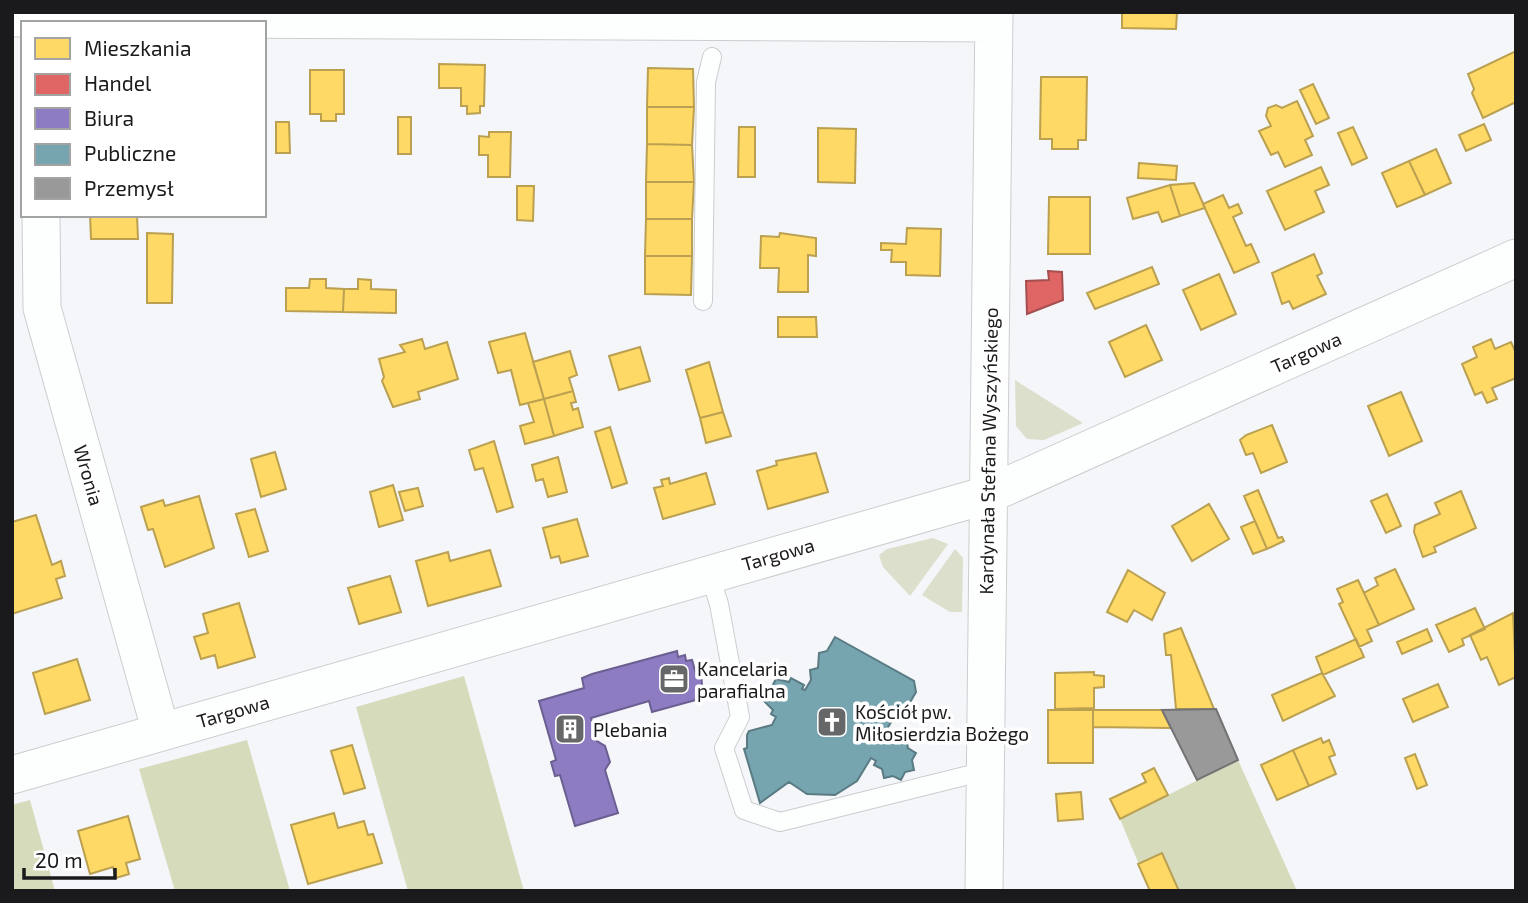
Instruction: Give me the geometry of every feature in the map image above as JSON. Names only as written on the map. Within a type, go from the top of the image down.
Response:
[{"type":"street","points":[[33,18],[994,18]]},
{"type":"street","name":"Kardynała Stefana Wyszyńskiego","points":[[984,891],[994,18]]},
{"type":"street","name":"Wronia","points":[[41,217],[42,308],[161,732]]},
{"type":"street","name":"Targowa","points":[[12,775],[987,495],[1516,258]]},
{"type":"lane","points":[[704,301],[706,82],[712,57]]},
{"type":"lane","points":[[709,573],[722,616],[740,717],[724,748],[744,810],[780,822],[985,771]]},
{"type":"green space","points":[[1015,380],[1083,423],[1044,440],[1027,439],[1016,426]]},
{"type":"green space","points":[[933,538],[948,544],[910,596],[883,567],[879,555],[887,549]]},
{"type":"green space","points":[[955,549],[963,558],[962,612],[950,612],[922,595]]},
{"type":"green space","points":[[464,676],[524,891],[408,891],[356,707]]},
{"type":"green space","points":[[247,740],[290,891],[175,891],[139,769]]},
{"type":"green space","points":[[1238,760],[1297,891],[1150,891],[1120,819]]},
{"type":"green space","points":[[30,800],[55,891],[12,891],[12,805]]},
{"type":"building: Mieszkania","points":[[1122,12],[1177,12],[1176,29],[1122,28]]},
{"type":"building: Mieszkania","points":[[1516,51],[1516,102],[1483,118],[1472,93],[1474,89],[1468,74]]},
{"type":"building: Mieszkania","points":[[439,64],[485,65],[484,106],[480,106],[480,113],[467,114],[467,106],[461,106],[461,88],[439,88]]},
{"type":"building: Mieszkania","points":[[648,68],[693,69],[694,107],[647,107]]},
{"type":"building: Mieszkania","points":[[310,70],[344,70],[344,114],[336,114],[336,121],[321,121],[321,114],[310,114]]},
{"type":"building: Mieszkania","points":[[1041,77],[1087,77],[1086,140],[1078,140],[1078,149],[1052,149],[1052,139],[1040,139]]},
{"type":"building: Mieszkania","points":[[1313,84],[1329,118],[1316,124],[1300,90]]},
{"type":"building: Mieszkania","points":[[1297,101],[1313,136],[1305,140],[1312,155],[1285,167],[1278,152],[1271,155],[1259,131],[1271,126],[1266,116],[1268,108],[1276,105],[1282,108]]},
{"type":"building: Mieszkania","points":[[647,107],[694,107],[692,145],[647,144]]},
{"type":"building: Mieszkania","points":[[398,117],[411,117],[411,154],[398,154]]},
{"type":"building: Mieszkania","points":[[276,122],[289,122],[290,153],[276,153]]},
{"type":"building: Mieszkania","points":[[1484,124],[1491,140],[1466,151],[1459,135]]},
{"type":"building: Mieszkania","points":[[739,127],[755,127],[755,177],[738,177]]},
{"type":"building: Mieszkania","points":[[1353,127],[1367,158],[1352,165],[1338,133]]},
{"type":"building: Mieszkania","points":[[818,128],[856,129],[855,183],[818,182]]},
{"type":"building: Mieszkania","points":[[489,132],[511,132],[510,177],[488,177],[488,155],[479,155],[479,136],[489,137]]},
{"type":"building: Mieszkania","points":[[647,144],[692,145],[694,182],[646,182]]},
{"type":"building: Mieszkania","points":[[1436,149],[1451,183],[1425,195],[1409,161]]},
{"type":"building: Mieszkania","points":[[1409,161],[1425,195],[1397,207],[1382,173]]},
{"type":"building: Mieszkania","points":[[1139,163],[1177,166],[1176,180],[1138,178]]},
{"type":"building: Mieszkania","points":[[1321,167],[1329,185],[1315,191],[1324,212],[1285,230],[1267,191]]},
{"type":"building: Mieszkania","points":[[646,182],[694,182],[692,219],[646,219]]},
{"type":"building: Mieszkania","points":[[1194,183],[1205,208],[1180,216],[1170,185]]},
{"type":"building: Mieszkania","points":[[1170,185],[1180,216],[1162,222],[1158,212],[1133,219],[1127,198]]},
{"type":"building: Mieszkania","points":[[517,186],[534,186],[533,221],[517,220]]},
{"type":"building: Mieszkania","points":[[1223,195],[1229,208],[1238,204],[1242,213],[1233,217],[1246,246],[1251,244],[1259,262],[1234,273],[1203,204]]},
{"type":"building: Mieszkania","points":[[1049,197],[1090,197],[1090,254],[1048,254]]},
{"type":"building: Mieszkania","points":[[90,217],[137,217],[138,239],[91,239]]},
{"type":"building: Mieszkania","points":[[646,219],[692,219],[692,256],[645,256]]},
{"type":"building: Mieszkania","points":[[907,228],[941,229],[940,276],[906,275],[906,262],[891,262],[892,250],[881,250],[881,243],[906,244]]},
{"type":"building: Mieszkania","points":[[147,233],[173,234],[172,303],[147,303]]},
{"type":"building: Mieszkania","points":[[780,233],[816,238],[816,256],[808,255],[808,292],[778,292],[779,268],[760,268],[761,236],[779,237]]},
{"type":"building: Mieszkania","points":[[1314,254],[1322,273],[1317,276],[1326,294],[1293,309],[1289,301],[1282,304],[1272,273]]},
{"type":"building: Mieszkania","points":[[645,256],[692,256],[691,295],[645,294]]},
{"type":"building: Mieszkania","points":[[1152,267],[1159,284],[1095,309],[1087,293]]},
{"type":"building: Mieszkania","points":[[1219,274],[1236,314],[1201,330],[1183,290]]},
{"type":"building: Mieszkania","points":[[310,279],[326,279],[326,288],[344,289],[343,312],[286,311],[286,288],[309,288]]},
{"type":"building: Mieszkania","points":[[358,279],[371,280],[371,289],[396,290],[396,313],[343,312],[344,289],[358,289]]},
{"type":"building: Mieszkania","points":[[778,317],[816,317],[817,337],[778,337]]},
{"type":"building: Mieszkania","points":[[1146,325],[1162,360],[1125,377],[1109,342]]},
{"type":"building: Mieszkania","points":[[525,333],[544,399],[520,405],[511,370],[498,373],[489,342]]},
{"type":"building: Mieszkania","points":[[422,339],[425,349],[447,342],[458,379],[418,392],[420,399],[393,407],[382,381],[384,377],[379,359],[405,352],[400,345]]},
{"type":"building: Mieszkania","points":[[1491,339],[1495,349],[1511,342],[1516,353],[1516,378],[1492,388],[1497,399],[1487,403],[1482,392],[1475,395],[1462,364],[1477,357],[1473,347]]},
{"type":"building: Mieszkania","points":[[640,347],[650,381],[619,390],[609,356]]},
{"type":"building: Mieszkania","points":[[570,351],[577,375],[569,378],[573,391],[544,399],[533,362]]},
{"type":"building: Mieszkania","points":[[709,362],[723,412],[700,418],[686,370]]},
{"type":"building: Mieszkania","points":[[573,391],[576,402],[571,403],[573,410],[578,408],[583,427],[554,436],[544,399]]},
{"type":"building: Mieszkania","points":[[1401,392],[1422,441],[1389,456],[1368,406]]},
{"type":"building: Mieszkania","points":[[544,399],[554,436],[525,444],[520,426],[534,422],[528,403]]},
{"type":"building: Mieszkania","points":[[723,412],[731,436],[706,443],[700,418]]},
{"type":"building: Mieszkania","points":[[1272,425],[1287,462],[1261,473],[1253,453],[1246,455],[1240,440]]},
{"type":"building: Mieszkania","points":[[610,427],[627,483],[612,488],[595,432]]},
{"type":"building: Mieszkania","points":[[494,441],[513,507],[497,512],[483,468],[475,470],[469,450]]},
{"type":"building: Mieszkania","points":[[275,452],[286,489],[261,497],[251,459]]},
{"type":"building: Mieszkania","points":[[816,453],[828,492],[768,509],[757,471],[777,465],[776,461]]},
{"type":"building: Mieszkania","points":[[558,457],[567,492],[548,497],[543,479],[536,481],[532,465]]},
{"type":"building: Mieszkania","points":[[706,473],[715,504],[663,519],[654,488],[663,486],[661,480],[669,478],[670,484]]},
{"type":"building: Mieszkania","points":[[393,485],[403,520],[379,527],[370,492]]},
{"type":"building: Mieszkania","points":[[418,488],[423,506],[405,511],[399,492]]},
{"type":"building: Mieszkania","points":[[1258,490],[1278,538],[1282,537],[1284,541],[1267,549],[1244,496]]},
{"type":"building: Mieszkania","points":[[1461,491],[1476,528],[1434,547],[1436,552],[1423,557],[1414,532],[1415,525],[1440,514],[1435,503]]},
{"type":"building: Mieszkania","points":[[1387,494],[1401,526],[1386,533],[1371,501]]},
{"type":"building: Mieszkania","points":[[199,496],[214,548],[165,567],[153,529],[148,530],[141,507],[163,500],[165,506]]},
{"type":"building: Mieszkania","points":[[1209,504],[1229,539],[1192,561],[1172,526]]},
{"type":"building: Mieszkania","points":[[255,509],[268,551],[249,557],[236,514]]},
{"type":"building: Mieszkania","points":[[36,515],[52,565],[61,561],[65,576],[56,579],[62,598],[12,614],[12,522]]},
{"type":"building: Mieszkania","points":[[577,519],[588,556],[561,563],[559,556],[551,558],[543,528]]},
{"type":"building: Mieszkania","points":[[1255,521],[1267,549],[1253,554],[1241,527]]},
{"type":"building: Mieszkania","points":[[490,550],[501,586],[428,606],[416,561],[448,552],[450,561]]},
{"type":"building: Mieszkania","points":[[1395,569],[1414,609],[1379,625],[1364,593],[1378,585],[1375,578]]},
{"type":"building: Mieszkania","points":[[1128,570],[1165,593],[1152,620],[1134,610],[1127,622],[1107,612]]},
{"type":"building: Mieszkania","points":[[390,576],[401,612],[359,624],[348,588]]},
{"type":"building: Mieszkania","points":[[1358,580],[1379,625],[1367,630],[1372,641],[1359,647],[1339,604],[1343,602],[1337,589]]},
{"type":"building: Mieszkania","points":[[239,603],[255,657],[218,668],[215,655],[201,659],[194,637],[208,633],[203,614]]},
{"type":"building: Mieszkania","points":[[1475,608],[1485,629],[1462,639],[1464,645],[1449,652],[1436,625]]},
{"type":"building: Mieszkania","points":[[1513,613],[1516,677],[1499,685],[1487,657],[1481,660],[1470,635]]},
{"type":"building: Mieszkania","points":[[1181,628],[1214,709],[1176,709],[1171,655],[1166,655],[1164,634]]},
{"type":"building: Mieszkania","points":[[1427,629],[1432,641],[1402,654],[1397,642]]},
{"type":"building: Mieszkania","points":[[1356,639],[1364,657],[1323,675],[1316,657]]},
{"type":"building: Mieszkania","points":[[77,659],[90,700],[45,714],[33,673]]},
{"type":"building: Mieszkania","points":[[1094,672],[1094,675],[1104,676],[1104,687],[1094,688],[1094,708],[1055,709],[1055,673]]},
{"type":"building: Mieszkania","points":[[1322,673],[1335,696],[1283,721],[1272,695]]},
{"type":"building: Mieszkania","points":[[1438,684],[1448,707],[1413,722],[1403,699]]},
{"type":"building: Mieszkania","points":[[1048,710],[1093,710],[1093,763],[1048,763]]},
{"type":"building: Mieszkania","points":[[1093,710],[1162,710],[1171,728],[1093,727]]},
{"type":"building: Mieszkania","points":[[1321,738],[1323,743],[1329,740],[1335,755],[1329,757],[1336,774],[1309,786],[1293,750]]},
{"type":"building: Mieszkania","points":[[352,745],[365,788],[344,794],[331,751]]},
{"type":"building: Mieszkania","points":[[1293,750],[1309,786],[1277,800],[1261,765]]},
{"type":"building: Mieszkania","points":[[1415,754],[1427,785],[1417,789],[1405,758]]},
{"type":"building: Mieszkania","points":[[1154,768],[1168,795],[1120,819],[1110,799],[1146,782],[1142,774]]},
{"type":"building: Mieszkania","points":[[1081,792],[1083,819],[1058,821],[1056,794]]},
{"type":"building: Mieszkania","points":[[334,813],[338,828],[364,821],[368,835],[373,834],[382,863],[308,884],[291,825]]},
{"type":"building: Mieszkania","points":[[128,816],[140,859],[126,863],[129,874],[116,878],[113,867],[90,874],[78,831]]},
{"type":"building: Mieszkania","points":[[1162,853],[1179,891],[1150,891],[1138,864]]},
{"type":"building: Handel","points":[[1048,271],[1062,272],[1063,300],[1027,314],[1026,281],[1049,280]]},
{"type":"building: Biura","name":"Plebania","points":[[677,651],[678,657],[685,655],[686,661],[692,660],[696,674],[701,672],[703,698],[652,712],[649,701],[591,718],[597,741],[605,746],[610,762],[605,770],[618,813],[575,826],[560,775],[555,776],[551,762],[556,760],[539,701],[584,688],[582,678],[592,674]]},
{"type":"building: Publiczne","name":"Kościół pw. Miłosierdzia Bożego","points":[[835,637],[914,681],[916,692],[901,718],[895,715],[882,738],[896,742],[906,739],[908,748],[916,753],[912,760],[914,770],[905,772],[901,780],[893,776],[884,778],[882,769],[874,765],[876,761],[871,758],[857,781],[835,795],[807,794],[789,782],[760,803],[744,749],[747,748],[747,735],[749,731],[772,725],[776,717],[771,714],[773,710],[764,701],[776,679],[789,682],[791,678],[804,685],[802,689],[805,690],[811,680],[810,670],[818,668],[819,653],[827,651]]},
{"type":"building: Przemysł","points":[[1216,709],[1238,760],[1197,780],[1162,710]]},
{"type":"place","name":"Kancelaria parafialna","points":[[674,679]]},
{"type":"place","name":"Kościół pw. Miłosierdzia Bożego","points":[[832,722]]},
{"type":"place","name":"Plebania","points":[[570,729]]}]
